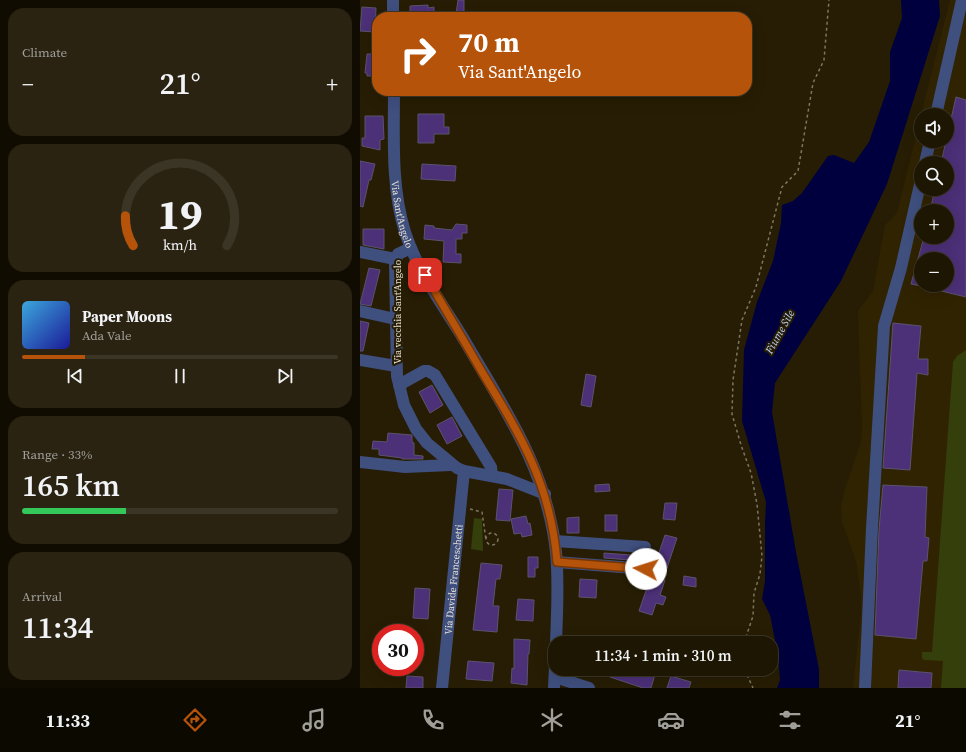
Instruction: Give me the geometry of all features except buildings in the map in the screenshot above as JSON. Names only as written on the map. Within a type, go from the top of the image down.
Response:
[{"type":"street","points":[[393,0],[393,12]]},
{"type":"street","points":[[938,108],[962,0]]},
{"type":"street","name":"Via Sant'Angelo","points":[[394,96],[396,184],[400,212],[411,248],[520,436],[535,467],[545,494],[555,541],[557,562],[556,636]]},
{"type":"street","points":[[865,688],[872,528],[884,326],[901,268],[917,196]]},
{"type":"street","name":"Via vecchia Sant'Angelo","points":[[411,248],[398,254],[395,259],[396,366],[398,386],[404,406],[416,428],[427,443],[451,465],[464,471],[514,481],[529,489],[545,494]]},
{"type":"street","points":[[360,252],[395,259]]},
{"type":"street","points":[[360,311],[395,319]]},
{"type":"street","points":[[360,360],[396,366]]},
{"type":"street","points":[[398,386],[424,371],[428,371],[435,375],[490,467],[492,476]]},
{"type":"street","name":"Via vecchia Sant'Angelo","points":[[360,462],[405,467],[451,465]]},
{"type":"street","name":"Via Davide Franceschetti","points":[[442,688],[464,471]]},
{"type":"street","points":[[555,541],[645,547]]},
{"type":"street","points":[[557,562],[646,569]]},
{"type":"street","points":[[555,677],[589,688]]},
{"type":"path","points":[[746,636],[753,616],[754,593],[760,574],[762,556],[757,504],[751,473],[732,414],[733,380],[742,320],[756,287],[782,187],[798,171],[814,83],[824,60],[829,0]]},
{"type":"path","points":[[465,508],[482,512],[486,540],[488,543],[493,545],[498,542],[496,534],[492,533],[487,536],[486,540]]},
{"type":"path","points":[[748,676],[753,688]]},
{"type":"shaded area","points":[[950,0],[966,0],[966,688],[853,688],[861,613],[861,596],[856,561],[842,522],[841,506],[844,492],[861,442],[862,428],[858,311],[873,291],[885,225],[897,213],[914,144],[914,148],[954,148],[954,108],[923,108]]},
{"type":"green space","points":[[966,350],[966,688],[941,688],[943,661],[924,660],[922,658],[922,652],[932,652],[953,362],[957,356]]},
{"type":"green space","points":[[474,518],[482,519],[483,551],[471,549]]},
{"type":"water","name":"Fiume Sile","points":[[901,0],[939,0],[940,16],[887,184],[841,281],[775,383],[772,412],[796,552],[819,669],[819,688],[777,688],[780,680],[778,636],[774,636],[770,615],[762,599],[765,581],[766,502],[742,421],[744,350],[757,302],[773,261],[781,223],[782,205],[793,201],[802,193],[828,156],[834,155],[854,163],[869,142],[890,81],[890,52],[902,18]]},
{"type":"route","points":[[425,275],[512,421],[530,456],[545,494],[555,541],[557,562],[646,569]]}]
